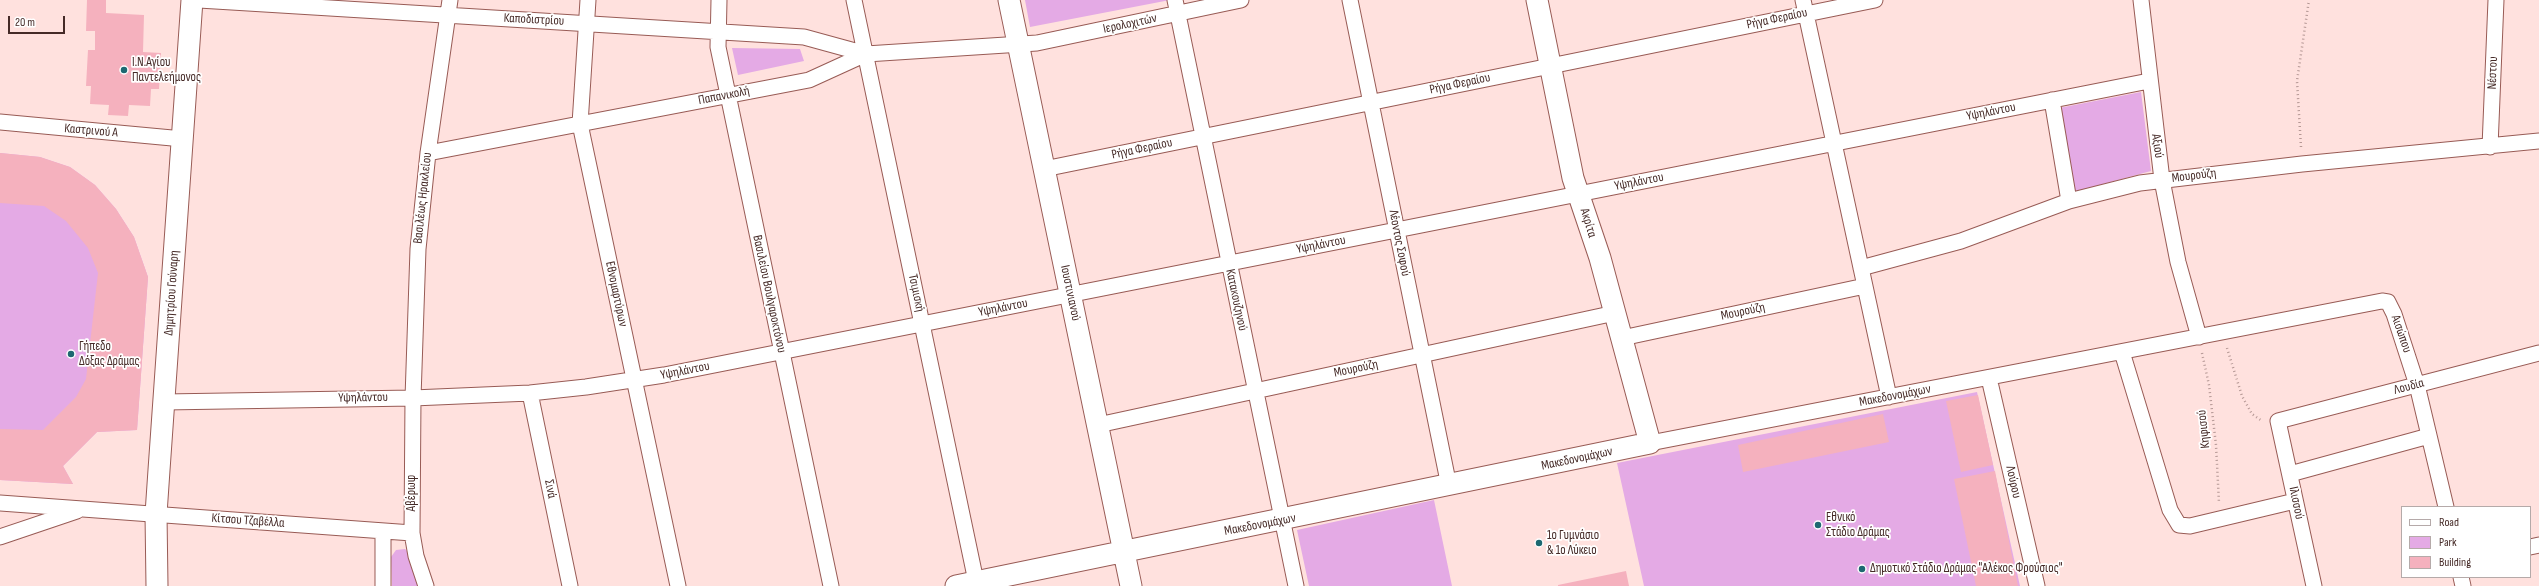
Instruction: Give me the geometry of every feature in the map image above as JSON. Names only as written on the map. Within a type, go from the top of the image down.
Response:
[{"type":"street","name":"Δημητρίου Γούναρη","points":[[157,586],[156,514],[192,0]]},
{"type":"street","name":"Καποδιστρίου","points":[[199,0],[326,4],[448,15],[804,36],[866,54]]},
{"type":"street","name":"Βασιλέως Ηρακλείου","points":[[413,398],[418,249],[428,153],[450,0]]},
{"type":"street","name":"Εθνομαρτύρων","points":[[588,0],[580,124],[678,586]]},
{"type":"street","name":"Βασιλείου Βουλγαροκτόνου","points":[[719,0],[717,31],[728,95],[831,586]]},
{"type":"street","name":"Τσιμισκή","points":[[854,0],[977,584]]},
{"type":"street","name":"Ιουστινιανού","points":[[1009,0],[1131,586]]},
{"type":"street","name":"Ιερολοχιτών","points":[[1018,46],[1176,7],[1241,0]]},
{"type":"street","name":"Λέοντος Σοφού","points":[[1350,0],[1421,355],[1449,486]]},
{"type":"street","name":"Ακρίτα","points":[[1538,0],[1573,178],[1580,194],[1615,313],[1650,444]]},
{"type":"street","name":"Ρήγα Φεραίου","points":[[1044,169],[1551,66],[1805,7],[1876,0]]},
{"type":"street","name":"Αξιού","points":[[2141,0],[2149,81],[2162,180],[2178,262],[2199,337]]},
{"type":"street","name":"Νέστου","points":[[2490,147],[2496,0]]},
{"type":"street","name":"Κατακουζηνού","points":[[1176,7],[1296,586]]},
{"type":"street","points":[[1805,7],[1889,397]]},
{"type":"street","name":"Παπανικολή","points":[[428,153],[817,78],[866,54],[1018,46]]},
{"type":"street","name":"Υψηλάντου","points":[[164,402],[413,398],[530,392],[634,380],[1071,295],[2149,81]]},
{"type":"street","points":[[2052,100],[2070,201]]},
{"type":"street","name":"Καστρινού Α","points":[[0,122],[182,139]]},
{"type":"street","name":"Μουρούζη","points":[[1861,268],[1974,238],[2070,201],[2124,186],[2162,180],[2302,164],[2490,147],[2539,141]]},
{"type":"street","name":"Μουρούζη","points":[[1622,338],[1865,286]]},
{"type":"street","name":"Αισώπου","points":[[2199,337],[2386,301],[2394,314],[2418,384],[2446,506]]},
{"type":"street","name":"Μουρούζη","points":[[1098,425],[1615,313]]},
{"type":"street","name":"Μακεδονομάχων","points":[[956,586],[977,584],[1124,552],[1650,444],[2199,337]]},
{"type":"street","points":[[2122,352],[2172,516],[2179,525],[2187,527],[2295,501]]},
{"type":"street","name":"Λουδία","points":[[2278,421],[2539,353]]},
{"type":"street","name":"Λούρου","points":[[1988,378],[2037,586]]},
{"type":"street","name":"Σινά","points":[[530,392],[570,586]]},
{"type":"street","name":"Αβέρωφ","points":[[413,398],[412,533],[416,556],[426,586]]},
{"type":"street","name":"Ιλισσού","points":[[2278,421],[2314,586]]},
{"type":"street","points":[[2290,474],[2429,436]]},
{"type":"street","name":"Κίτσου Τζαβέλλα","points":[[0,503],[412,533]]},
{"type":"street","points":[[0,537],[84,509]]},
{"type":"street","points":[[383,531],[383,586]]},
{"type":"path","points":[[2302,164],[2297,81],[2309,0]]},
{"type":"path","points":[[2222,332],[2239,388],[2252,414],[2264,422],[2278,421]]},
{"type":"path","name":"Κηφισού","points":[[2199,337],[2212,415],[2220,519]]},
{"type":"green space","points":[[1025,0],[1170,0],[1030,27]]},
{"type":"green space","points":[[732,48],[800,49],[804,61],[738,75]]},
{"type":"green space","points":[[2141,92],[2151,171],[2074,192],[2059,108]]},
{"type":"green space","name":"Γήπεδο Δόξας Δράμας","points":[[0,153],[40,157],[70,167],[95,185],[116,209],[134,237],[148,277],[137,430],[97,432],[63,466],[73,484],[0,480]]},
{"type":"green space","name":"Εθνικό Στάδιο Δράμας","points":[[1977,392],[2020,586],[1644,586],[1617,463]]},
{"type":"green space","points":[[1434,500],[1452,586],[1309,586],[1297,530]]},
{"type":"green space","points":[[405,549],[409,553],[420,586],[392,586],[391,557],[396,550]]},
{"type":"building","name":"Ι.Ν.Αγίου Παντελεήμονος","points":[[87,0],[106,0],[106,13],[144,15],[143,52],[161,53],[159,89],[151,89],[150,106],[129,105],[128,116],[108,115],[109,105],[90,104],[91,86],[86,86],[88,50],[95,50],[95,31],[86,31]]},
{"type":"building","points":[[0,153],[40,157],[70,167],[95,185],[116,209],[134,237],[148,277],[137,430],[97,432],[63,466],[73,484],[0,480],[0,429],[43,430],[76,397],[86,379],[98,273],[88,248],[66,221],[44,206],[0,203]]},
{"type":"building","points":[[1978,395],[1993,465],[1961,472],[1946,401]]},
{"type":"building","points":[[1883,414],[1889,442],[1743,472],[1738,445]]},
{"type":"building","points":[[1995,471],[2018,586],[1976,586],[1954,479]]},
{"type":"building","points":[[1626,571],[1629,586],[1558,586],[1558,585]]},
{"type":"place","name":"Ι.Ν.Αγίου Παντελεήμονος","points":[[124,70]]},
{"type":"place","name":"Γήπεδο Δόξας Δράμας","points":[[71,354]]},
{"type":"place","name":"Εθνικό Στάδιο Δράμας","points":[[1818,525]]},
{"type":"place","name":"1o Γυμνάσιο & 1ο Λύκειο","points":[[1539,543]]},
{"type":"place","name":"Δημοτικό Στάδιο Δράμας \"Αλέκος Φρούσιος\"","points":[[1862,569]]}]
